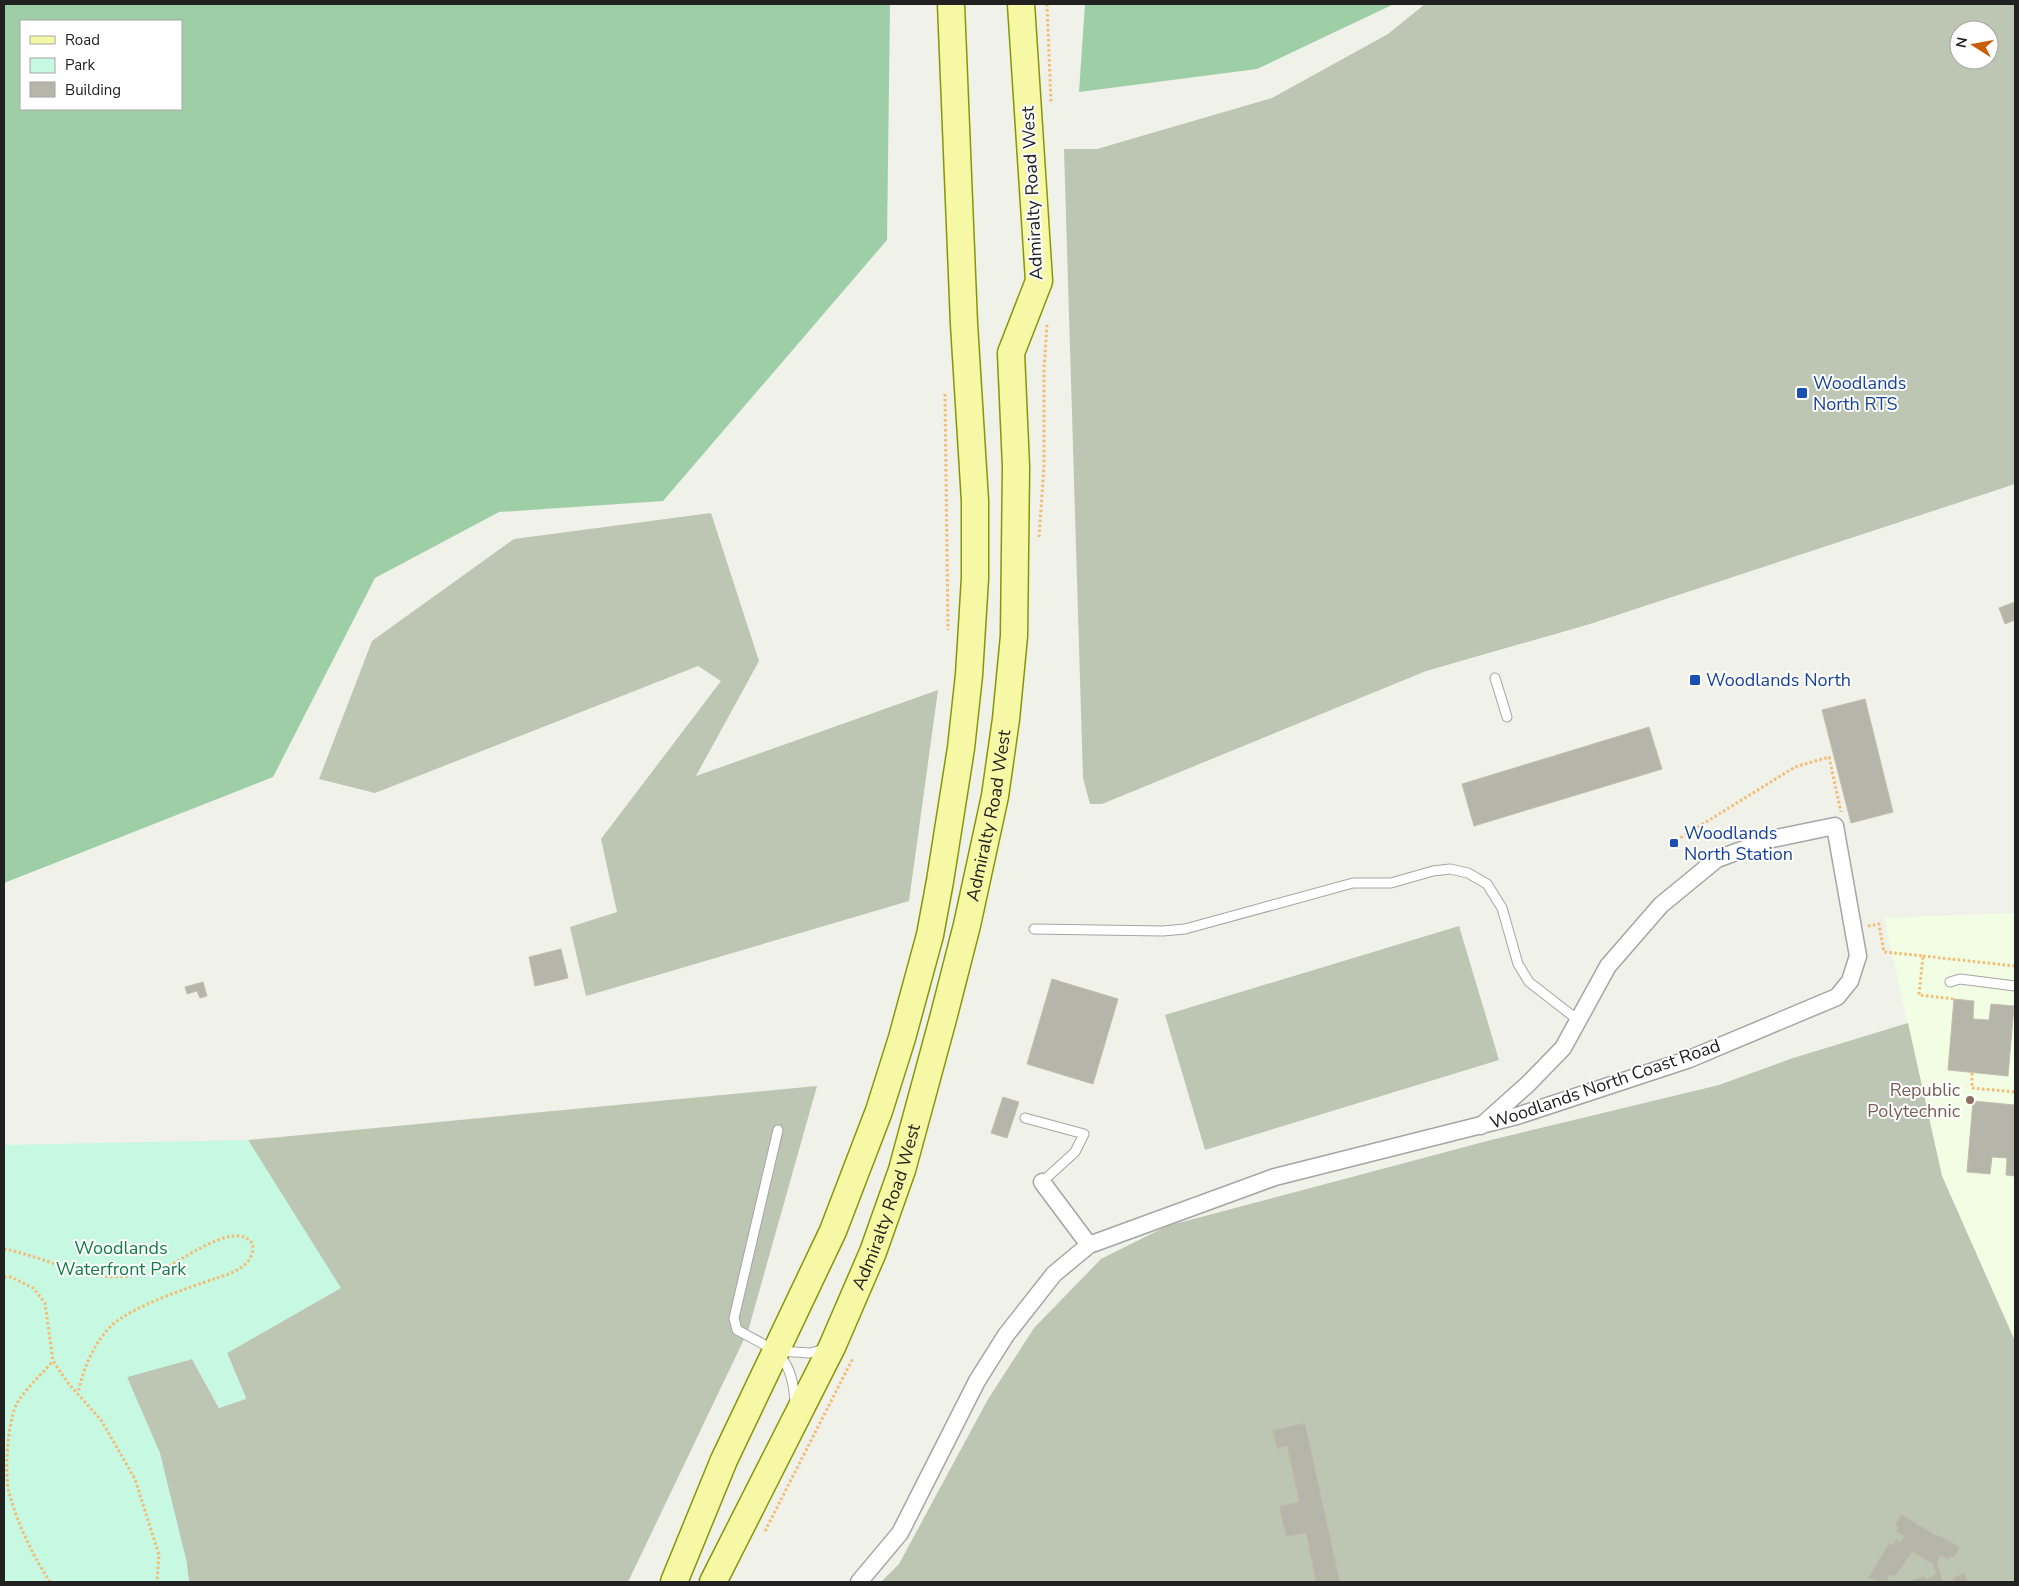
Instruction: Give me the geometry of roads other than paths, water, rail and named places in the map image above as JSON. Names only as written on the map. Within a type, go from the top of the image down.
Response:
[{"type":"main road","name":"Admiralty Road West","points":[[713,1582],[832,1347],[874,1252],[902,1170],[967,926],[995,796],[1006,718],[1014,636],[1016,522],[1012,352],[1039,281],[1021,4]]},
{"type":"main road","name":"Admiralty Road West","points":[[685,1575],[724,1460],[833,1231],[879,1111],[902,1038],[930,935],[961,748],[969,675],[974,587],[976,501],[964,324],[952,8]]},
{"type":"street","name":"Woodlands North Coast Road","points":[[860,1582],[900,1534],[977,1381],[1006,1334],[1054,1274],[1089,1245],[1275,1176],[1481,1126],[1687,1060],[1837,997],[1850,981],[1858,956],[1835,826],[1772,839],[1717,859],[1661,905],[1608,966],[1563,1048],[1528,1084],[1481,1126]]},
{"type":"street","points":[[1042,1182],[1089,1245]]},
{"type":"lane","points":[[1495,678],[1507,717]]},
{"type":"lane","points":[[1034,929],[1163,931],[1185,929],[1353,883],[1391,884],[1433,871],[1450,869],[1468,873],[1486,884],[1502,908],[1518,964],[1529,982],[1578,1020]]},
{"type":"lane","points":[[1950,982],[1960,980],[2015,986]]},
{"type":"lane","points":[[1025,1118],[1084,1134],[1075,1152],[1042,1182]]},
{"type":"lane","points":[[778,1130],[734,1318],[737,1330],[776,1351],[788,1365],[794,1383],[796,1416]]},
{"type":"lane","points":[[776,1351],[810,1353],[832,1347]]},
{"type":"place","name":"Woodlands North RTS","points":[[1802,393]]},
{"type":"place","name":"Woodlands North","points":[[1695,680]]},
{"type":"place","name":"Woodlands North Station","points":[[1674,843]]},
{"type":"place","name":"Republic Polytechnic","points":[[1970,1100]]},
{"type":"park label","name":"Woodlands Waterfront Park","points":[[121,1258]]}]
